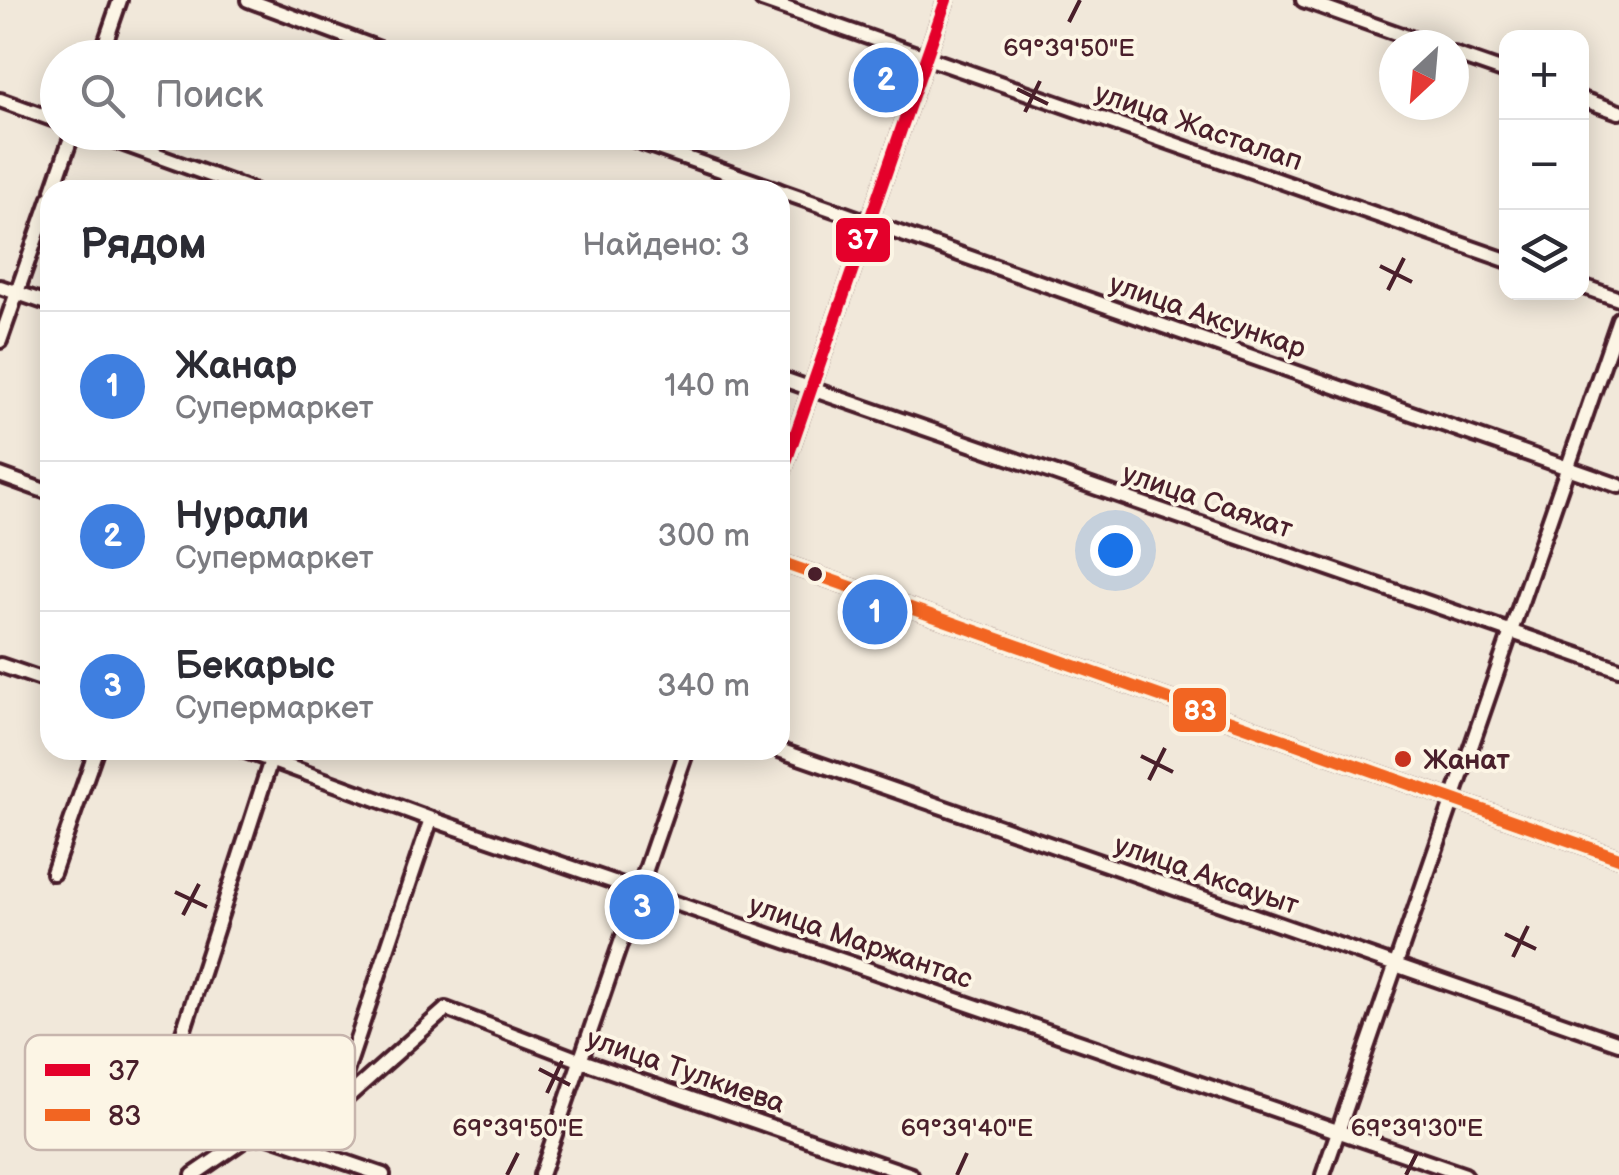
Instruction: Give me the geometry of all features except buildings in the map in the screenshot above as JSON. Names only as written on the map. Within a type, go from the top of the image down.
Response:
[{"type":"street","points":[[106,40],[120,0]]},
{"type":"street","points":[[248,0],[356,40]]},
{"type":"street","name":"улица Жасталап","points":[[762,0],[1499,258]]},
{"type":"street","points":[[790,451],[946,0]]},
{"type":"street","points":[[1303,0],[1388,30]]},
{"type":"street","points":[[1469,59],[1499,70]]},
{"type":"street","points":[[0,100],[40,114]]},
{"type":"street","points":[[1589,101],[1619,112]]},
{"type":"street","points":[[56,180],[67,150]]},
{"type":"street","points":[[141,150],[224,180]]},
{"type":"street","name":"улица Аксункар","points":[[664,150],[750,180]]},
{"type":"street","name":"улица Аксункар","points":[[790,194],[1619,486]]},
{"type":"street","points":[[0,341],[40,227]]},
{"type":"street","points":[[0,287],[40,301]]},
{"type":"street","points":[[1589,289],[1619,300]]},
{"type":"street","points":[[1323,1175],[1619,319]]},
{"type":"street","name":"улица Саяхат","points":[[790,381],[1619,670]]},
{"type":"street","points":[[0,475],[40,489]]},
{"type":"street","points":[[790,566],[1619,858]]},
{"type":"street","points":[[0,665],[40,679]]},
{"type":"street","name":"улица Аксауыт","points":[[790,754],[1619,1043]]},
{"type":"street","points":[[53,873],[93,760]]},
{"type":"street","points":[[182,1035],[271,760]]},
{"type":"street","name":"улица Маржантас","points":[[271,760],[431,819],[1465,1175]]},
{"type":"street","points":[[541,1175],[684,760]]},
{"type":"street","points":[[355,1048],[431,819]]},
{"type":"street","name":"улица Тулкиева","points":[[355,1089],[446,1010],[911,1175]]},
{"type":"street","points":[[193,1175],[229,1150]]},
{"type":"street","points":[[315,1150],[383,1175]]},
{"type":"transit line","name":"37","points":[[790,450],[946,0]]},
{"type":"transit line","name":"83","points":[[790,566],[1619,858]]},
{"type":"place","name":"Нурали","points":[[886,80]]},
{"type":"place","name":"Жанар","points":[[875,612]]},
{"type":"place","name":"Жанат","points":[[1403,759]]},
{"type":"place","name":"Бекарыс","points":[[642,907]]}]
